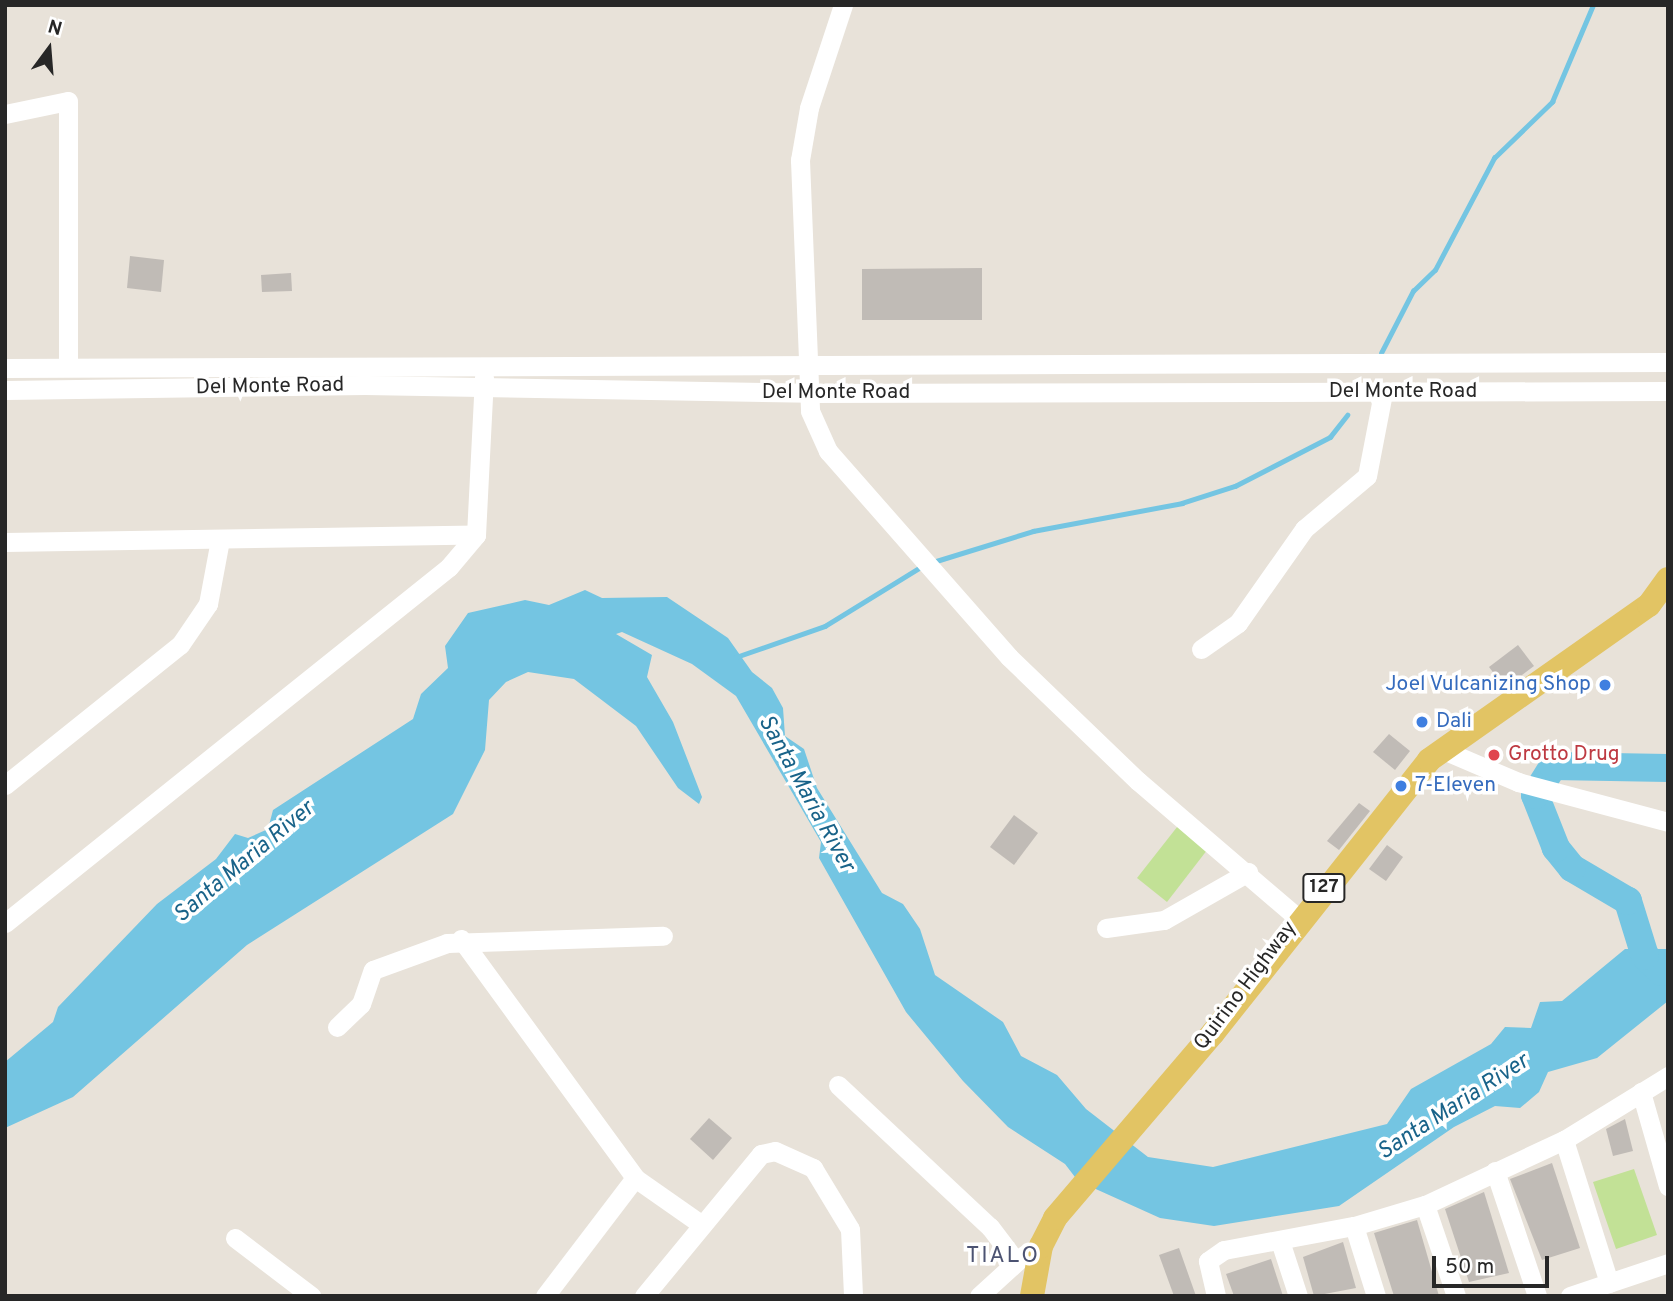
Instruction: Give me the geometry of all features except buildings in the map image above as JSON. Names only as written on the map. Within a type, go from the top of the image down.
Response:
[{"type":"main road","name":"Quirino Highway","points":[[1032,1296],[1041,1246],[1072,1197],[1213,1033],[1298,918],[1441,749],[1649,606],[1668,579]]},
{"type":"street","points":[[843,5],[809,108],[800,160],[812,419],[828,451],[1059,705],[1298,918]]},
{"type":"street","points":[[5,114],[68,101],[68,368]]},
{"type":"street","name":"Del Monte Road","points":[[5,368],[484,365],[809,369],[1668,362]]},
{"type":"street","points":[[1481,364],[1481,392]]},
{"type":"street","points":[[5,923],[449,567],[476,535],[484,365]]},
{"type":"street","name":"Del Monte Road","points":[[5,390],[484,388],[809,393],[1668,391]]},
{"type":"street","points":[[1201,649],[1238,623],[1304,528],[1367,476],[1383,393]]},
{"type":"street","points":[[5,542],[476,535]]},
{"type":"street","points":[[5,785],[180,645],[208,604],[220,540]]},
{"type":"street","points":[[1441,749],[1518,782],[1668,822]]},
{"type":"street","points":[[1106,928],[1164,920],[1248,872]]},
{"type":"street","points":[[337,1027],[361,1004],[377,966],[461,939],[663,936]]},
{"type":"street","points":[[461,939],[635,1178],[702,1225]]},
{"type":"street","points":[[1216,1296],[1208,1261],[1224,1250],[1354,1226],[1425,1205],[1564,1140],[1668,1076]]},
{"type":"street","points":[[838,1085],[990,1227],[1016,1260]]},
{"type":"street","points":[[1641,1092],[1668,1185]]},
{"type":"street","points":[[1564,1140],[1609,1283]]},
{"type":"street","points":[[644,1296],[761,1154],[797,1156],[813,1168],[850,1229],[853,1296]]},
{"type":"street","points":[[1495,1171],[1536,1296]]},
{"type":"street","points":[[545,1296],[635,1178]]},
{"type":"street","points":[[1425,1205],[1456,1296]]},
{"type":"street","points":[[1354,1226],[1376,1296]]},
{"type":"street","points":[[235,1238],[311,1296]]},
{"type":"street","points":[[1280,1241],[1298,1296]]},
{"type":"street","points":[[979,1296],[1016,1260],[1041,1246]]},
{"type":"street","points":[[1570,1296],[1668,1263]]},
{"type":"green space","points":[[1181,822],[1211,845],[1167,902],[1137,878]]},
{"type":"green space","points":[[1634,1169],[1657,1235],[1616,1249],[1593,1182]]},
{"type":"water","name":"Santa Maria River","points":[[585,590],[602,598],[667,597],[728,638],[752,672],[772,688],[783,708],[785,736],[804,749],[817,788],[882,893],[903,904],[920,929],[935,975],[1003,1022],[1021,1056],[1057,1075],[1086,1109],[1148,1157],[1213,1167],[1387,1124],[1411,1089],[1491,1044],[1505,1027],[1531,1028],[1540,1002],[1562,1001],[1625,949],[1668,949],[1668,1001],[1597,1058],[1548,1072],[1539,1092],[1520,1108],[1495,1106],[1454,1127],[1339,1206],[1214,1226],[1160,1218],[1078,1181],[1065,1164],[1008,1127],[963,1081],[906,1012],[819,858],[821,842],[736,696],[692,664],[622,632],[616,634],[652,655],[647,677],[673,722],[702,797],[699,804],[678,788],[636,726],[574,679],[528,672],[506,682],[489,700],[485,750],[453,814],[247,945],[73,1097],[5,1128],[5,1062],[53,1022],[58,1007],[157,904],[216,859],[235,834],[248,838],[268,829],[273,810],[413,719],[421,694],[448,668],[445,646],[468,613],[525,600],[549,605]]},
{"type":"waterway","points":[[1381,353],[1413,291],[1435,270],[1494,158],[1552,102],[1593,5]]},
{"type":"waterway","points":[[933,562],[1033,531],[1182,503],[1235,486],[1330,437],[1347,415]]},
{"type":"waterway","points":[[736,657],[825,626],[922,566]]},
{"type":"waterway","points":[[1662,972],[1645,956],[1628,901],[1572,868],[1556,848],[1535,795],[1553,766],[1668,768]]},
{"type":"place","name":"Joel Vulcanizing Shop","points":[[1605,685]]},
{"type":"place","name":"Dali","points":[[1422,722]]},
{"type":"place","name":"Grotto Drug","points":[[1494,755]]},
{"type":"place","name":"7-Eleven","points":[[1401,786]]},
{"type":"district","name":"TIALO","points":[[1003,1257]]}]
